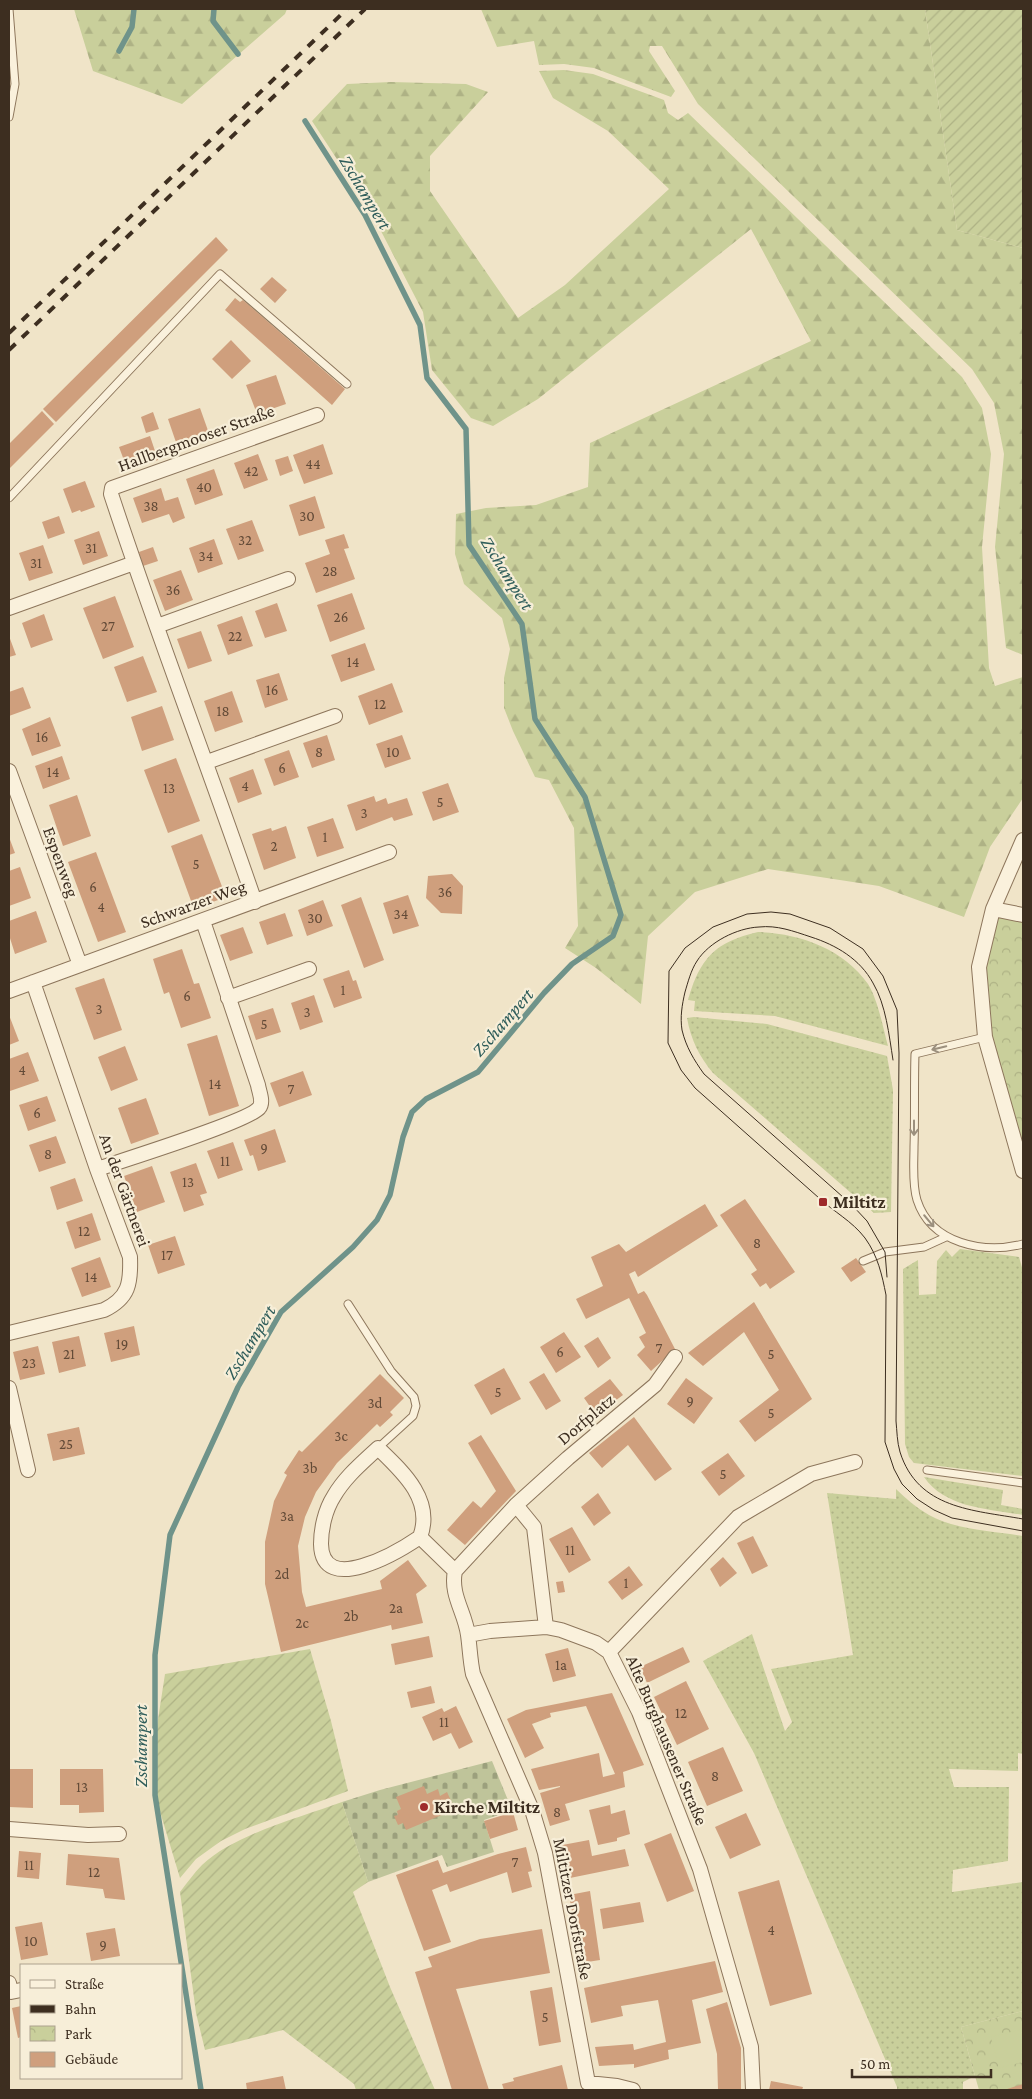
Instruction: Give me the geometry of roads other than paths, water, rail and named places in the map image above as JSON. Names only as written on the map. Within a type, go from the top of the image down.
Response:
[{"type":"street","name":"Hallbergmooser Straße","points":[[255,902],[111,494],[112,488],[318,415]]},
{"type":"street","points":[[9,608],[134,562]]},
{"type":"street","points":[[157,626],[288,579]]},
{"type":"street","points":[[207,762],[335,716]]},
{"type":"street","name":"Espenweg","points":[[9,770],[80,965]]},
{"type":"street","points":[[1023,840],[993,909],[979,967],[985,1037],[1023,1171]]},
{"type":"street","name":"Schwarzer Weg","points":[[9,991],[389,852]]},
{"type":"street","points":[[993,909],[1023,915]]},
{"type":"street","points":[[96,1169],[234,1122],[258,1110],[261,1105],[258,1085],[203,921]]},
{"type":"street","points":[[228,998],[309,969]]},
{"type":"street","name":"An der Gärtnerei","points":[[9,1333],[104,1310],[114,1305],[126,1291],[130,1273],[130,1257],[96,1169],[33,982]]},
{"type":"street","name":"Dorfplatz","points":[[455,1571],[516,1505],[568,1458],[655,1385],[675,1357]]},
{"type":"street","points":[[9,1388],[28,1470]]},
{"type":"street","points":[[378,1448],[410,1483],[423,1506],[424,1526],[420,1537],[381,1559],[354,1568],[336,1570],[327,1565],[322,1554],[321,1534],[332,1498],[346,1478],[378,1448]]},
{"type":"street","name":"Alte Burghausener Straße","points":[[753,2090],[751,2047],[700,1869],[639,1712],[609,1652],[738,1517],[811,1474],[855,1462]]},
{"type":"street","points":[[516,1505],[534,1527],[546,1628]]},
{"type":"street","points":[[420,1537],[455,1571],[452,1584],[468,1635],[490,1631],[546,1628],[561,1630],[596,1643],[609,1652]]},
{"type":"street","name":"Miltitzer Dorfstraße","points":[[468,1635],[468,1653],[473,1674],[532,1810],[545,1853],[588,2087],[618,2086],[633,2090]]},
{"type":"street","points":[[9,1829],[88,1835],[119,1834]]},
{"type":"lane","points":[[9,9],[15,84],[9,117]]},
{"type":"lane","points":[[9,498],[220,274],[347,384]]},
{"type":"lane","points":[[985,1037],[915,1054],[914,1176],[917,1200],[924,1214],[934,1226],[946,1237],[961,1244],[1004,1248],[1023,1244]]},
{"type":"lane","points":[[863,1261],[885,1252],[924,1247],[946,1237]]},
{"type":"lane","points":[[348,1304],[390,1371],[414,1397],[416,1406],[414,1416],[378,1448]]},
{"type":"lane","points":[[927,1470],[1023,1483]]},
{"type":"waterway","points":[[119,51],[132,27],[134,9]]},
{"type":"waterway","name":"Zschampert","points":[[214,9],[213,21],[238,54]]},
{"type":"waterway","name":"Zschampert","points":[[181,1964],[155,1795],[155,1655],[170,1535],[238,1387],[281,1312],[353,1247],[377,1220],[390,1195],[403,1137],[412,1112],[426,1099],[478,1072],[544,993],[572,964],[613,936],[621,915],[585,797],[535,719],[522,624],[469,545],[466,429],[427,378],[420,325],[365,215],[305,121]]},
{"type":"waterway","name":"Zschampert","points":[[182,1968],[201,2090]]},
{"type":"tram line","points":[[1023,1519],[967,1509],[949,1504],[934,1496],[920,1485],[908,1471],[900,1452],[896,1421],[899,1053],[897,1010],[883,976],[863,949],[830,928],[790,914],[771,912],[747,914],[713,927],[685,948],[669,971],[668,1043],[681,1070],[695,1088],[854,1227],[865,1238],[873,1252],[881,1273],[886,1295],[885,1442],[894,1469],[902,1484],[917,1499],[934,1510],[952,1518],[1023,1531]]},
{"type":"tram line","points":[[887,1277],[885,1252],[867,1221],[852,1205],[704,1074],[697,1064],[686,1042],[681,1020],[685,992],[693,968],[702,954],[716,942],[733,933],[751,928],[772,927],[785,929],[829,944],[854,960],[868,974],[873,983],[884,1010],[893,1060]]},
{"type":"railway","points":[[9,333],[347,9]]},
{"type":"railway","points":[[9,350],[365,9]]},
{"type":"place","name":"Miltitz","points":[[823,1202]]},
{"type":"place","name":"Kirche Miltitz","points":[[424,1807]]}]
